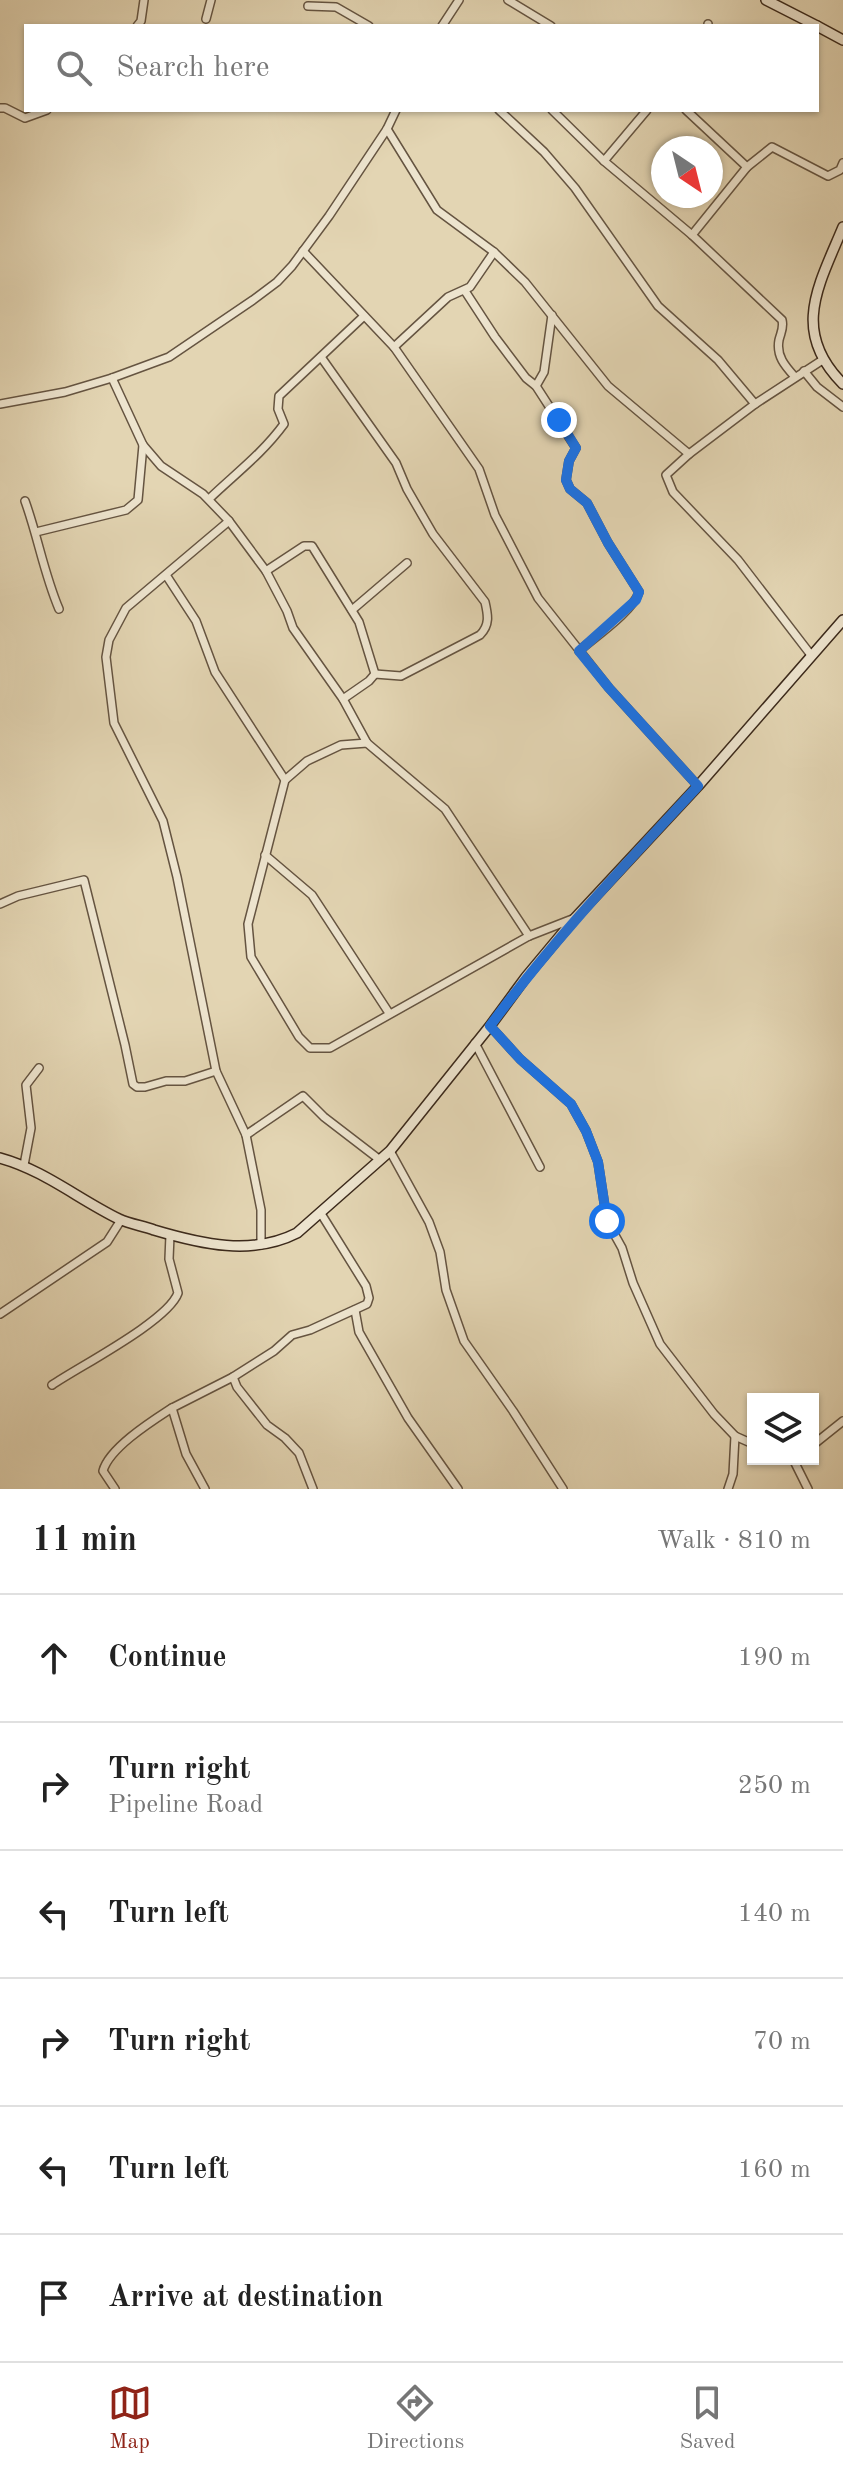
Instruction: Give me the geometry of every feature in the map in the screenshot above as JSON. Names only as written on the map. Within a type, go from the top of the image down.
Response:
[{"type":"street","points":[[139,24],[144,0]]},
{"type":"street","points":[[206,19],[211,0]]},
{"type":"street","points":[[443,24],[459,0]]},
{"type":"street","points":[[508,0],[548,24]]},
{"type":"street","points":[[766,0],[813,24]]},
{"type":"street","points":[[308,6],[336,7],[366,24]]},
{"type":"street","points":[[819,27],[843,40]]},
{"type":"street","points":[[0,108],[25,118],[42,112]]},
{"type":"street","points":[[0,404],[42,398],[112,378],[181,351],[277,282],[303,251],[387,129],[395,112]]},
{"type":"street","points":[[503,112],[575,188],[658,306],[718,360],[755,404]]},
{"type":"street","points":[[554,112],[604,161],[692,235],[782,320],[784,325],[778,344],[780,356],[795,377]]},
{"type":"street","points":[[604,161],[645,112]]},
{"type":"street","points":[[688,112],[747,167]]},
{"type":"street","points":[[387,129],[437,210],[494,252],[525,282],[608,386],[689,454]]},
{"type":"street","points":[[692,235],[747,167],[772,147],[828,176],[840,170],[843,163]]},
{"type":"street","points":[[843,227],[822,277],[813,313],[813,331],[824,359],[843,384]]},
{"type":"street","points":[[303,251],[394,347],[479,469],[495,515],[532,589],[609,688],[698,786]]},
{"type":"street","points":[[394,347],[448,297],[465,291],[475,282],[494,252]]},
{"type":"street","points":[[465,291],[495,337],[526,378],[536,386],[576,448],[569,461],[566,480],[570,489],[587,503],[639,592],[636,600],[579,651]]},
{"type":"street","points":[[536,386],[544,372],[552,315]]},
{"type":"street","points":[[209,499],[249,464],[284,424],[278,409],[279,396],[364,316]]},
{"type":"street","points":[[321,357],[377,433],[433,534],[485,602],[488,616],[480,635],[411,672],[394,676],[375,674]]},
{"type":"street","points":[[811,655],[738,560],[673,492],[666,475],[755,404],[824,359]]},
{"type":"street","points":[[804,371],[817,387],[843,407]]},
{"type":"street","points":[[112,378],[143,445],[161,466],[209,499],[229,521],[266,571],[293,628],[343,699],[367,743],[445,809],[529,936]]},
{"type":"street","points":[[36,532],[133,506],[138,500],[143,445]]},
{"type":"street","points":[[25,501],[49,586],[59,609]]},
{"type":"street","points":[[229,521],[126,608],[109,640],[106,657],[114,723],[163,821],[216,1071],[246,1135],[261,1210],[261,1245]]},
{"type":"street","points":[[266,571],[304,546],[312,546],[359,622],[375,674]]},
{"type":"street","points":[[352,610],[407,563]]},
{"type":"street","points":[[166,575],[196,621],[215,672],[285,780]]},
{"type":"street","points":[[0,1158],[24,1165],[121,1220],[170,1235],[231,1247],[261,1245],[297,1233],[390,1151],[576,917],[698,786],[843,620]]},
{"type":"street","points":[[343,699],[375,674]]},
{"type":"street","points":[[367,743],[341,745],[307,761],[285,780],[248,924],[251,957],[299,1037],[310,1048],[330,1048],[529,936],[576,917]]},
{"type":"street","points":[[265,855],[312,895],[389,1013]]},
{"type":"street","points":[[0,904],[18,896],[84,880],[133,1084],[145,1087],[166,1081],[185,1081],[216,1071]]},
{"type":"street","points":[[490,1026],[520,1059],[571,1104],[598,1162],[607,1221],[622,1248],[660,1344],[696,1392],[735,1436],[747,1441]]},
{"type":"street","points":[[475,1043],[540,1167]]},
{"type":"street","points":[[24,1165],[31,1128],[26,1085],[39,1068]]},
{"type":"street","points":[[246,1135],[303,1096],[324,1117],[380,1160]]},
{"type":"street","points":[[390,1151],[429,1222],[440,1252],[446,1290],[464,1341],[563,1489]]},
{"type":"street","points":[[115,1489],[103,1471],[105,1464],[129,1439],[172,1408],[233,1377],[274,1351],[292,1335],[367,1304],[366,1286],[320,1212]]},
{"type":"street","points":[[0,1314],[107,1242],[121,1220]]},
{"type":"street","points":[[52,1385],[141,1330],[173,1303],[178,1293],[169,1259],[170,1235]]},
{"type":"street","points":[[355,1310],[359,1332],[408,1418],[458,1489]]},
{"type":"street","points":[[233,1377],[237,1387],[267,1425],[299,1453],[313,1489]]},
{"type":"street","points":[[172,1408],[186,1454],[205,1489]]},
{"type":"street","points":[[819,1440],[843,1421]]},
{"type":"street","points":[[728,1489],[733,1474],[735,1436]]},
{"type":"street","points":[[796,1465],[808,1489]]},
{"type":"route","points":[[559,420],[576,448],[569,461],[566,480],[570,489],[587,503],[639,592],[636,600],[579,651],[698,786],[576,917],[490,1026],[520,1059],[571,1104],[598,1162],[607,1221]]}]
